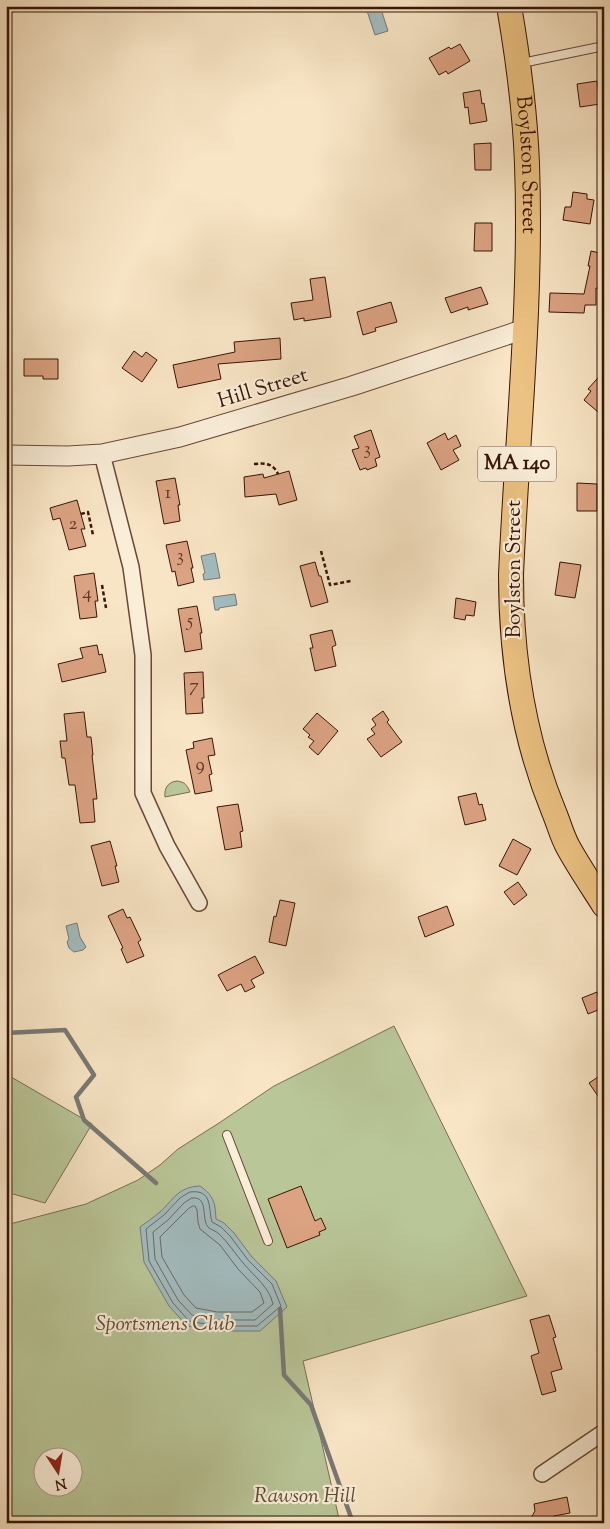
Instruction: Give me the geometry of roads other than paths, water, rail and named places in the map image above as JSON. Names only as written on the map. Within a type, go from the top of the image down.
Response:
[{"type":"main road","name":"Boylston Street","points":[[509,6],[524,120],[527,165],[528,254],[511,583],[513,629],[519,687],[530,744],[549,802],[567,845],[604,905]]},
{"type":"street","name":"Hill Street","points":[[6,455],[59,456],[102,454],[180,437],[352,386],[525,329]]},
{"type":"street","points":[[102,454],[131,567],[143,655],[143,793],[167,846],[198,903]]},
{"type":"street","points":[[542,1474],[604,1432]]},
{"type":"lane","points":[[517,64],[604,46]]},
{"type":"lane","points":[[227,1135],[268,1240]]},
{"type":"water","points":[[380,6],[388,31],[375,35],[367,11]]},
{"type":"water","points":[[215,553],[220,578],[204,580],[203,574],[205,573],[201,556]]},
{"type":"water","points":[[235,594],[237,605],[215,610],[213,597]]},
{"type":"water","points":[[77,923],[80,937],[86,947],[83,950],[74,952],[69,948],[67,942],[69,939],[66,926]]},
{"type":"water","points":[[200,1186],[213,1200],[216,1219],[224,1223],[234,1233],[252,1257],[276,1281],[287,1307],[260,1331],[216,1331],[187,1326],[169,1306],[144,1262],[140,1227],[160,1212],[181,1191]]},
{"type":"waterway","points":[[6,1033],[65,1030],[94,1075],[76,1097],[84,1120],[156,1183]]},
{"type":"waterway","points":[[280,1309],[284,1375],[311,1405],[353,1523]]},
{"type":"park label","name":"Sportsmens Club","points":[[165,1325]]},
{"type":"park label","name":"Rawson Hill","points":[[305,1497]]}]
